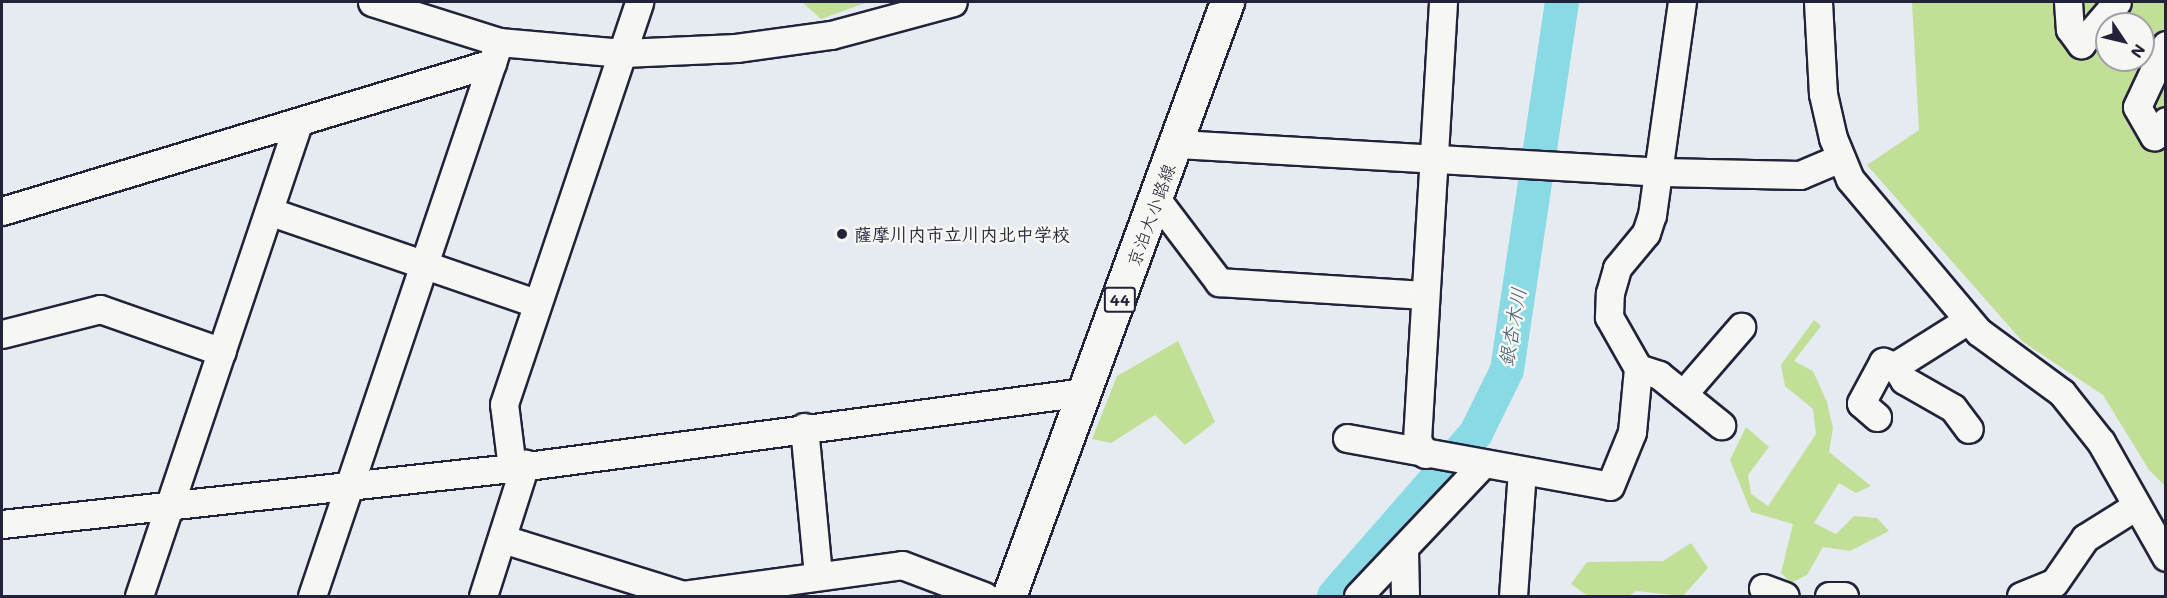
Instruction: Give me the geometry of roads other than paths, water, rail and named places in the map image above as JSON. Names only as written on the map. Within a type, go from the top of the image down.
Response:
[{"type":"main road","name":"京泊大小路線","points":[[1009,597],[1178,144],[1227,2]]},
{"type":"street","points":[[372,2],[496,52]]},
{"type":"street","points":[[483,597],[503,539],[518,466],[504,404],[536,303],[639,2]]},
{"type":"street","points":[[2,211],[298,123],[496,52],[622,53],[736,48],[831,35],[953,2]]},
{"type":"street","points":[[1432,456],[1417,440],[1431,156],[1443,2]]},
{"type":"street","points":[[1347,438],[1432,456],[1610,486],[1632,432],[1638,368],[1609,316],[1610,293],[1617,268],[1646,233],[1659,172],[1682,2]]},
{"type":"street","points":[[1818,2],[1823,94],[1840,159],[1873,211],[1968,320],[2062,393],[2101,442],[2166,557]]},
{"type":"street","points":[[2068,2],[2070,29],[2081,44],[2117,2]]},
{"type":"street","points":[[2162,136],[2138,107],[2166,45]]},
{"type":"street","points":[[312,597],[496,52]]},
{"type":"street","points":[[138,597],[168,503],[271,212],[298,123]]},
{"type":"street","points":[[1178,144],[1527,161],[1659,172],[1800,175],[1840,159]]},
{"type":"street","points":[[1157,200],[1219,282],[1423,295]]},
{"type":"street","points":[[271,212],[536,303]]},
{"type":"street","points":[[2,334],[100,309],[222,352]]},
{"type":"street","points":[[1895,366],[1968,320]]},
{"type":"street","points":[[1683,394],[1741,327]]},
{"type":"street","points":[[1877,417],[1862,403],[1883,362],[1895,366],[1904,380],[1953,408],[1969,429]]},
{"type":"street","points":[[1638,368],[1659,375],[1721,424]]},
{"type":"street","points":[[2,524],[168,503],[518,466],[1085,392]]},
{"type":"street","points":[[804,427],[818,574]]},
{"type":"street","points":[[1358,597],[1404,551],[1479,464]]},
{"type":"street","points":[[1513,597],[1522,471]]},
{"type":"street","points":[[2021,597],[2054,584],[2085,538],[2136,506]]},
{"type":"street","points":[[503,539],[683,596],[818,574],[902,564],[984,597]]},
{"type":"street","points":[[1404,551],[1405,597]]},
{"type":"street","points":[[1829,597],[1844,597]]},
{"type":"waterway","name":"銀杏木川","points":[[1334,596],[1476,433],[1507,370],[1562,2]]},
{"type":"place","name":"薩摩川内市立川内北中学校","points":[[842,234]]}]
